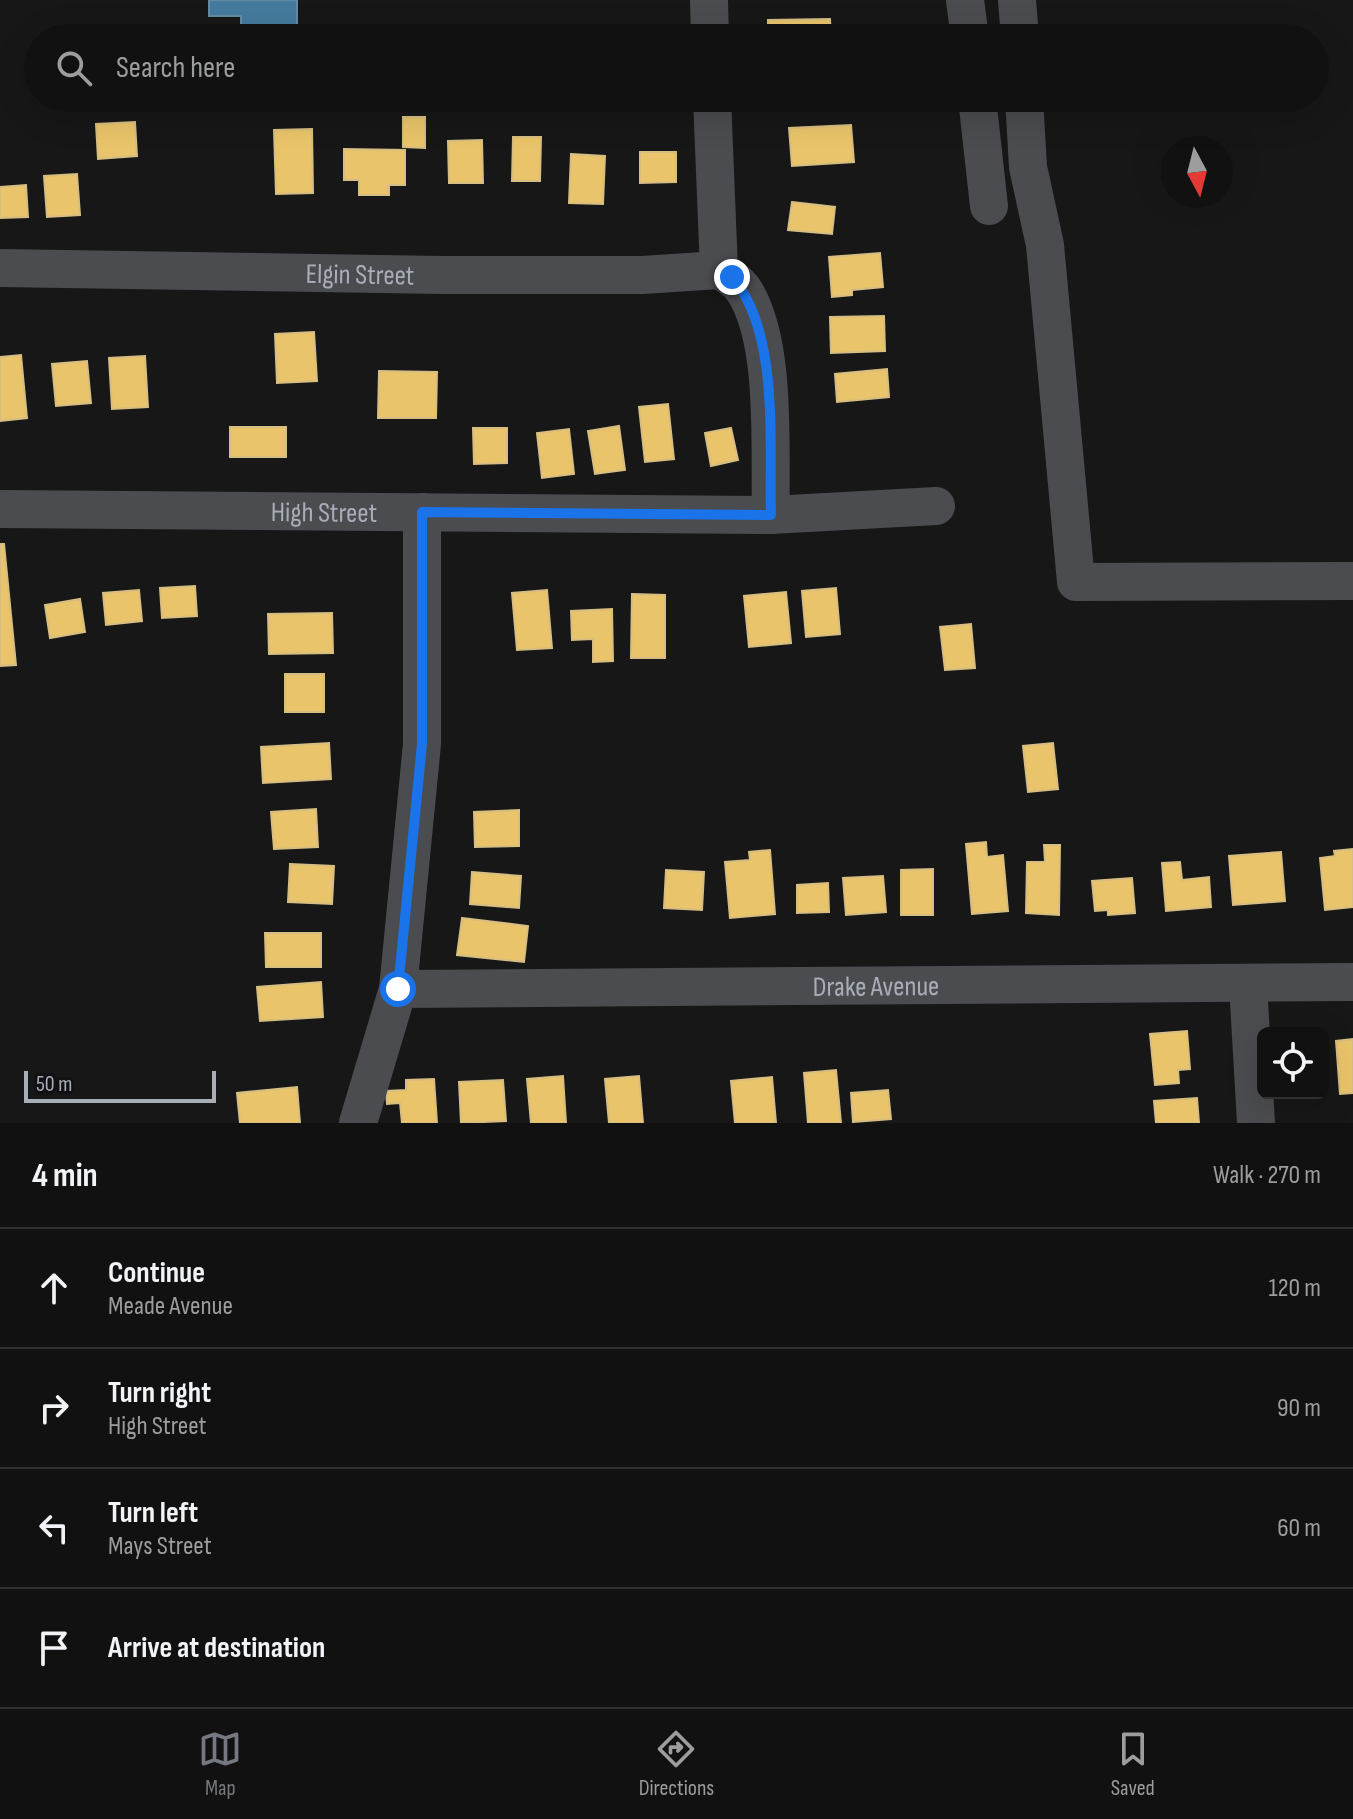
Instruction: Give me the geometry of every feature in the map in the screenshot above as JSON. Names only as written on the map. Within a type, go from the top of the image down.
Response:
[{"type":"street","points":[[709,0],[710,24]]},
{"type":"street","points":[[965,0],[968,24]]},
{"type":"street","points":[[1017,0],[1019,24]]},
{"type":"street","points":[[713,112],[719,270],[732,277],[743,290],[764,349],[771,515]]},
{"type":"street","points":[[979,112],[989,206]]},
{"type":"street","points":[[1025,112],[1028,167],[1045,245],[1076,582],[1353,581]]},
{"type":"street","name":"Elgin Street","points":[[0,268],[443,275],[642,275],[719,270]]},
{"type":"street","name":"High Street","points":[[0,509],[771,515],[936,506]]},
{"type":"street","points":[[358,1123],[398,989],[422,744],[422,512]]},
{"type":"street","name":"Drake Avenue","points":[[398,989],[1353,982]]},
{"type":"street","points":[[1248,984],[1256,1123]]},
{"type":"building: Homes","points":[[830,19],[830,24],[768,24],[768,20]]},
{"type":"building: Homes","points":[[403,117],[425,117],[425,148],[403,147]]},
{"type":"building: Homes","points":[[135,122],[137,156],[98,159],[96,124]]},
{"type":"building: Homes","points":[[851,125],[854,162],[792,166],[789,128]]},
{"type":"building: Homes","points":[[312,129],[313,193],[276,194],[274,130]]},
{"type":"building: Homes","points":[[513,137],[541,137],[540,181],[512,181]]},
{"type":"building: Homes","points":[[482,140],[483,183],[449,183],[448,141]]},
{"type":"building: Homes","points":[[344,149],[405,150],[405,185],[389,185],[389,195],[359,195],[359,180],[344,180]]},
{"type":"building: Homes","points":[[640,152],[676,152],[676,182],[640,183]]},
{"type":"building: Homes","points":[[571,154],[605,156],[603,204],[569,203]]},
{"type":"building: Homes","points":[[77,174],[80,215],[47,217],[44,176]]},
{"type":"building: Homes","points":[[26,185],[28,217],[0,218],[0,187]]},
{"type":"building: Homes","points":[[792,202],[835,207],[832,234],[788,230]]},
{"type":"building: Homes","points":[[880,253],[883,287],[852,290],[852,295],[832,297],[829,257]]},
{"type":"building: Homes","points":[[884,316],[885,351],[831,353],[830,317]]},
{"type":"building: Homes","points":[[314,332],[317,381],[277,383],[275,334]]},
{"type":"building: Homes","points":[[21,355],[27,418],[0,421],[0,357]]},
{"type":"building: Homes","points":[[145,356],[148,407],[112,409],[109,358]]},
{"type":"building: Homes","points":[[87,361],[91,403],[56,406],[52,364]]},
{"type":"building: Homes","points":[[887,369],[889,397],[837,402],[835,374]]},
{"type":"building: Homes","points":[[379,371],[437,372],[436,418],[378,418]]},
{"type":"building: Homes","points":[[668,404],[674,459],[645,462],[639,407]]},
{"type":"building: Homes","points":[[619,426],[625,470],[595,474],[588,431]]},
{"type":"building: Homes","points":[[230,427],[286,427],[286,457],[230,457]]},
{"type":"building: Homes","points":[[473,428],[507,428],[507,463],[474,464]]},
{"type":"building: Homes","points":[[731,428],[738,460],[711,466],[705,433]]},
{"type":"building: Homes","points":[[569,429],[574,474],[542,478],[537,433]]},
{"type":"building: Homes","points":[[0,544],[4,544],[16,665],[0,666]]},
{"type":"building: Homes","points":[[195,586],[197,616],[162,618],[160,588]]},
{"type":"building: Homes","points":[[836,588],[840,634],[806,637],[802,591]]},
{"type":"building: Homes","points":[[139,590],[142,621],[106,625],[103,593]]},
{"type":"building: Homes","points":[[547,590],[552,648],[517,650],[512,593]]},
{"type":"building: Homes","points":[[786,592],[791,643],[749,647],[744,596]]},
{"type":"building: Homes","points":[[632,594],[665,595],[665,658],[631,658]]},
{"type":"building: Homes","points":[[80,599],[85,632],[50,638],[45,605]]},
{"type":"building: Homes","points":[[612,609],[613,661],[593,662],[593,639],[572,640],[571,611]]},
{"type":"building: Homes","points":[[332,613],[333,653],[269,654],[268,614]]},
{"type":"building: Homes","points":[[971,624],[975,668],[945,670],[940,627]]},
{"type":"building: Homes","points":[[285,674],[324,674],[324,712],[285,712]]},
{"type":"building: Homes","points":[[329,743],[331,779],[263,783],[261,747]]},
{"type":"building: Homes","points":[[1053,743],[1058,789],[1028,792],[1023,746]]},
{"type":"building: Homes","points":[[316,809],[318,847],[274,849],[271,812]]},
{"type":"building: Homes","points":[[519,810],[519,846],[475,847],[474,812]]},
{"type":"building: Homes","points":[[986,842],[987,857],[1003,855],[1008,911],[972,914],[966,844]]},
{"type":"building: Homes","points":[[1044,845],[1060,845],[1059,915],[1026,913],[1027,862],[1045,862]]},
{"type":"building: Homes","points":[[1353,849],[1353,907],[1325,910],[1320,858],[1335,856],[1334,851]]},
{"type":"building: Homes","points":[[770,850],[775,914],[730,918],[725,862],[750,860],[749,852]]},
{"type":"building: Homes","points":[[1281,852],[1285,901],[1233,905],[1229,856]]},
{"type":"building: Homes","points":[[1180,862],[1182,880],[1209,877],[1211,907],[1166,911],[1162,863]]},
{"type":"building: Homes","points":[[290,864],[334,866],[332,904],[288,902]]},
{"type":"building: Homes","points":[[933,869],[933,915],[901,915],[901,870]]},
{"type":"building: Homes","points":[[666,870],[704,872],[702,910],[664,908]]},
{"type":"building: Homes","points":[[472,872],[521,876],[519,908],[470,904]]},
{"type":"building: Homes","points":[[883,876],[886,912],[846,915],[843,878]]},
{"type":"building: Homes","points":[[1132,878],[1135,913],[1108,915],[1108,910],[1095,911],[1092,881]]},
{"type":"building: Homes","points":[[828,883],[829,912],[797,913],[797,885]]},
{"type":"building: Homes","points":[[462,918],[528,926],[524,962],[457,955]]},
{"type":"building: Homes","points":[[265,933],[321,933],[321,967],[266,967]]},
{"type":"building: Homes","points":[[321,982],[323,1017],[260,1021],[257,987]]},
{"type":"building: Homes","points":[[1187,1031],[1190,1069],[1178,1070],[1179,1083],[1155,1085],[1150,1034]]},
{"type":"building: Homes","points":[[1353,1039],[1353,1093],[1340,1094],[1336,1041]]},
{"type":"building: Homes","points":[[836,1070],[841,1123],[808,1123],[804,1073]]},
{"type":"building: Homes","points":[[563,1076],[566,1123],[531,1123],[527,1079]]},
{"type":"building: Homes","points":[[639,1076],[643,1123],[609,1123],[605,1079]]},
{"type":"building: Homes","points":[[772,1077],[776,1123],[735,1123],[731,1081]]},
{"type":"building: Homes","points":[[434,1079],[437,1123],[402,1123],[400,1103],[387,1104],[386,1091],[406,1090],[406,1080]]},
{"type":"building: Homes","points":[[503,1080],[506,1121],[461,1123],[459,1082]]},
{"type":"building: Homes","points":[[297,1087],[300,1123],[240,1123],[237,1093]]},
{"type":"building: Homes","points":[[888,1090],[891,1119],[853,1122],[851,1093]]},
{"type":"building: Homes","points":[[1197,1098],[1199,1123],[1156,1123],[1154,1101]]},
{"type":"building: Public","points":[[209,0],[297,0],[297,24],[241,24],[241,16],[209,16]]},
{"type":"route","points":[[398,989],[422,744],[422,512],[771,515],[764,349],[749,302],[732,277]]}]
